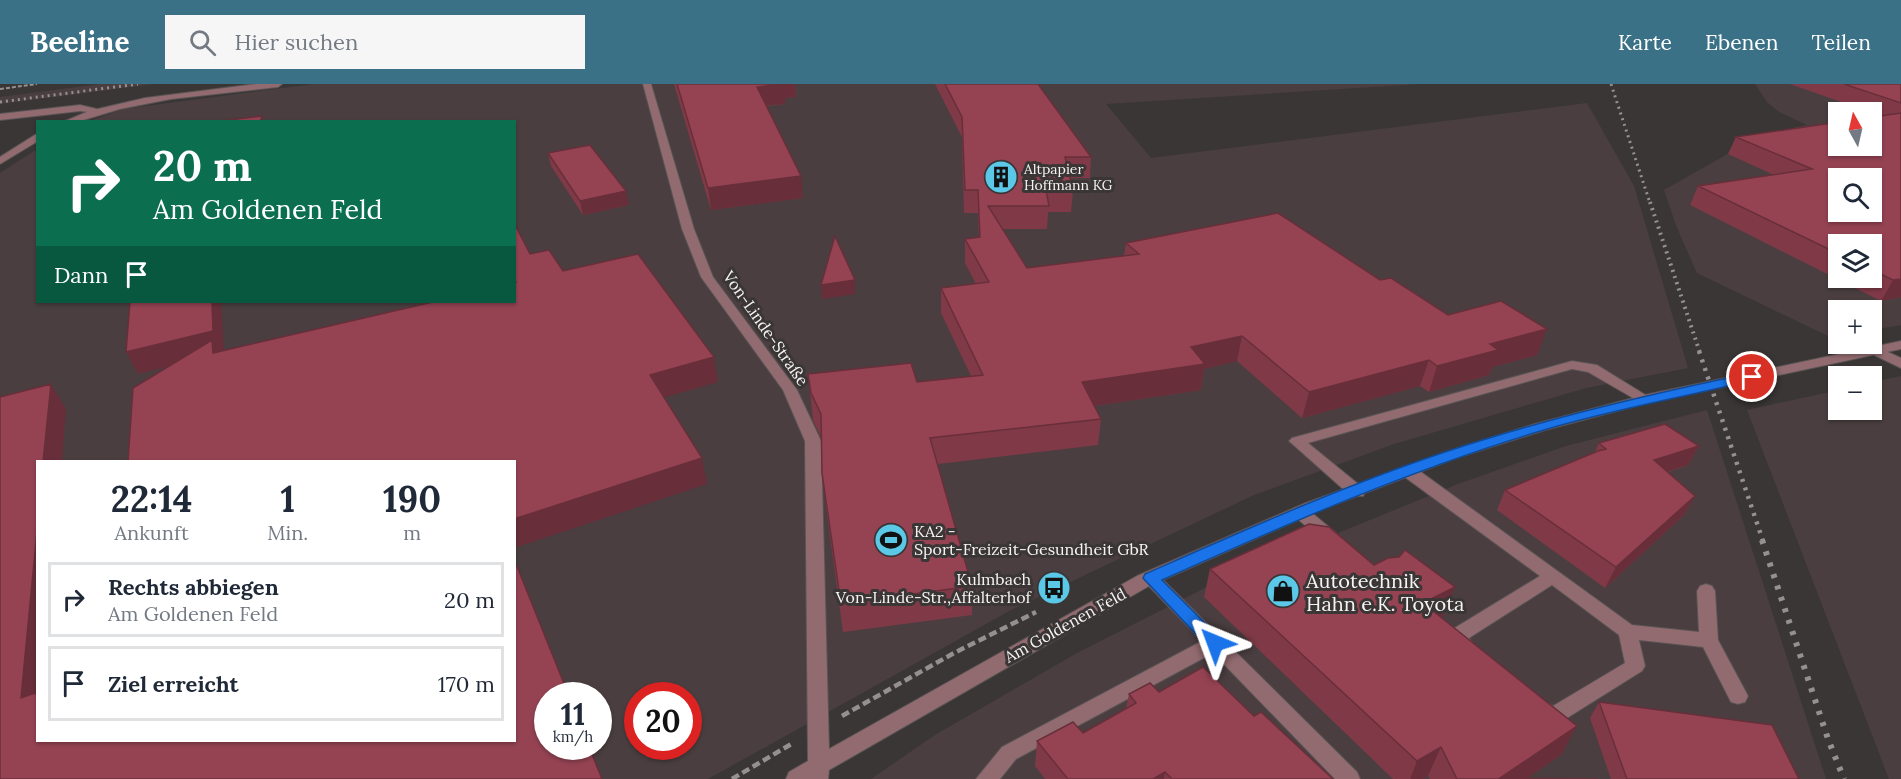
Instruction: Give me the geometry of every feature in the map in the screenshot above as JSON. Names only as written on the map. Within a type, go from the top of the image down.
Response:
[{"type":"street","points":[[72,120],[97,110],[146,99],[278,84]]},
{"type":"street","name":"Von-Linde-Straße","points":[[648,84],[688,229],[707,276],[790,390],[813,441],[818,772]]},
{"type":"street","points":[[0,117],[80,108],[97,110]]},
{"type":"street","points":[[0,161],[36,137]]},
{"type":"street","name":"Am Goldenen Feld","points":[[1882,350],[1901,345]]},
{"type":"street","name":"Am Goldenen Feld","points":[[797,779],[818,772],[1151,578],[1300,512],[1451,455],[1540,427],[1645,399],[1862,354]]},
{"type":"street","points":[[1882,354],[1901,364]]},
{"type":"street","points":[[1358,492],[1297,441],[1572,365],[1592,368],[1645,399]]},
{"type":"street","points":[[1408,471],[1628,632],[1709,640]]},
{"type":"street","points":[[1300,512],[1347,550]]},
{"type":"street","points":[[1482,659],[1455,637],[1552,577]]},
{"type":"street","points":[[1151,578],[1349,779]]},
{"type":"street","points":[[1706,591],[1709,640],[1738,696]]},
{"type":"street","points":[[1526,695],[1552,717],[1635,666],[1628,632]]},
{"type":"street","points":[[987,779],[1009,753],[1215,643]]},
{"type":"path","points":[[0,89],[37,84]]},
{"type":"shaded area","points":[[101,84],[153,84],[0,104],[0,97]]},
{"type":"shaded area","points":[[314,84],[1420,84],[1106,104],[1151,158],[1587,103],[1634,186],[1688,368],[1586,388],[1394,444],[1254,495],[1011,610],[708,779],[0,779],[0,173],[36,150],[36,303],[516,303],[516,120],[93,120],[123,109]]},
{"type":"shaded area","points":[[1755,84],[1901,84],[1901,325],[1882,328],[1882,300],[1828,300],[1828,336],[1697,273],[1677,228],[1664,190],[1763,134],[1807,125],[1779,112],[1767,102]]},
{"type":"shaded area","points":[[1901,376],[1901,779],[1889,779],[1747,410],[1828,392],[1828,420],[1882,420],[1882,380]]},
{"type":"shaded area","points":[[1707,410],[1826,779],[871,779],[935,735],[1077,653],[1211,585],[1458,484],[1566,446]]},
{"type":"building","points":[[677,84],[783,84],[757,87],[801,176],[708,188]]},
{"type":"building","points":[[945,84],[1038,84],[1091,157],[1065,157],[1073,190],[1046,190],[1049,206],[988,206],[1027,268],[1139,254],[1126,243],[1278,213],[1380,280],[1391,278],[1448,315],[1501,301],[1547,329],[1490,344],[1498,350],[1437,366],[1429,360],[1309,392],[1242,336],[1191,347],[1205,364],[1082,382],[1101,419],[930,438],[972,586],[841,604],[822,473],[821,414],[811,393],[808,374],[911,363],[917,382],[983,375],[941,288],[989,282],[965,239],[980,237],[978,190],[965,190],[962,117]]},
{"type":"building","points":[[1844,84],[1901,84],[1901,103]]},
{"type":"building","points":[[1901,113],[1901,279],[1893,280],[1882,275],[1882,234],[1828,234],[1828,249],[1698,186],[1812,169],[1736,137],[1828,124],[1828,156],[1882,156],[1882,116]]},
{"type":"building","points":[[262,116],[261,120],[229,120]]},
{"type":"building","points":[[590,145],[626,191],[580,201],[548,153]]},
{"type":"building","points":[[516,227],[530,254],[549,250],[563,271],[638,254],[714,357],[650,375],[702,458],[516,518],[516,460],[128,460],[133,388],[212,340],[213,353],[429,303],[516,303]]},
{"type":"building","points":[[835,236],[855,280],[821,285]]},
{"type":"building","points":[[130,303],[212,303],[213,331],[126,352]]},
{"type":"building","points":[[51,384],[43,460],[36,460],[36,542],[21,698],[36,693],[36,742],[516,742],[516,564],[563,682],[534,682],[534,760],[594,760],[602,779],[0,779],[0,397]]},
{"type":"building","points":[[1665,424],[1699,446],[1654,460],[1695,496],[1616,567],[1505,490],[1606,449],[1599,443]]},
{"type":"building","points":[[1309,524],[1329,527],[1374,565],[1388,558],[1399,557],[1405,550],[1455,587],[1423,603],[1577,726],[1500,778],[1598,779],[1457,779],[1441,747],[1417,761],[1210,569]]},
{"type":"building","points":[[1203,667],[1254,716],[1261,712],[1333,779],[1172,779],[1165,772],[1153,779],[1068,779],[1037,741],[1073,722],[1083,733],[1136,703],[1129,694],[1150,683],[1159,692]]},
{"type":"building","points":[[1599,702],[1772,725],[1799,779],[1627,779]]},
{"type":"railway","points":[[0,102],[138,84]]},
{"type":"railway","points":[[1611,84],[1650,203]]},
{"type":"railway","points":[[1650,202],[1700,353]]},
{"type":"railway","points":[[1699,351],[1763,541]]},
{"type":"railway","points":[[1762,540],[1828,739],[1844,779]]},
{"type":"place","name":"Altpapier Hoffmann KG","points":[[1001,177]]},
{"type":"place","name":"KA2 - Sport-Freizeit-Gesundheit GbR","points":[[891,540]]},
{"type":"place","name":"Kulmbach Von-Linde-Str.,Affalterhof","points":[[1054,588]]},
{"type":"place","name":"Autotechnik Hahn e.K. Toyota","points":[[1283,591]]},
{"type":"route","points":[[1215,643],[1151,578],[1312,507],[1358,492],[1451,455],[1540,427],[1645,399],[1752,377]]}]
